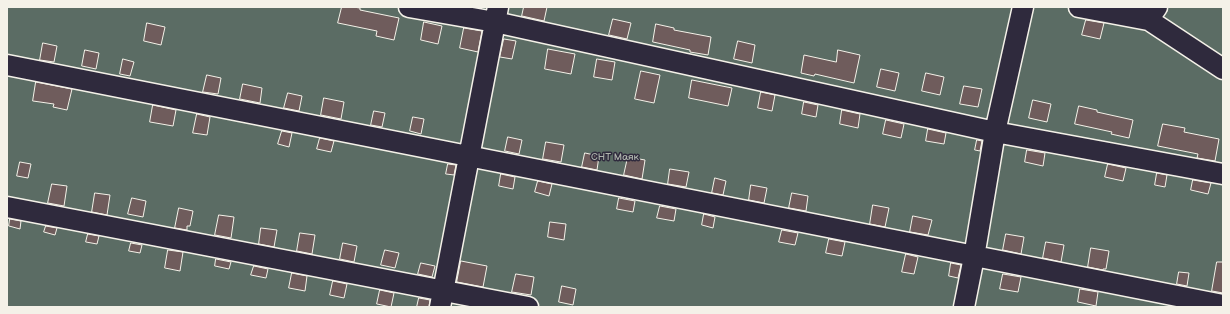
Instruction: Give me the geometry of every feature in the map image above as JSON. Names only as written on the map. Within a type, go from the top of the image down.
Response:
[{"type":"street","points":[[409,7],[496,15],[995,132],[1223,174]]},
{"type":"street","points":[[964,307],[995,132],[1023,7]]},
{"type":"street","points":[[1079,7],[1153,14]]},
{"type":"street","points":[[1129,7],[1153,14],[1223,69]]},
{"type":"street","points":[[442,299],[496,15]]},
{"type":"street","points":[[7,65],[1223,305]]},
{"type":"street","points":[[7,207],[442,299],[528,307]]},
{"type":"green space","name":"СНТ Маяк","points":[[7,7],[1223,7],[1223,307],[7,307]]},
{"type":"building","points":[[342,7],[360,8],[360,10],[399,18],[394,40],[376,36],[377,31],[338,23]]},
{"type":"building","points":[[524,7],[547,7],[544,21],[522,16]]},
{"type":"building","points":[[613,19],[631,23],[627,39],[609,35]]},
{"type":"building","points":[[1086,20],[1104,23],[1100,39],[1082,35]]},
{"type":"building","points":[[424,22],[442,26],[438,44],[421,40]]},
{"type":"building","points":[[147,23],[165,27],[161,45],[144,41]]},
{"type":"building","points":[[656,24],[674,28],[674,30],[711,37],[708,55],[690,52],[690,50],[653,42]]},
{"type":"building","points":[[464,28],[482,31],[478,52],[460,48]]},
{"type":"building","points":[[504,39],[516,41],[512,59],[500,57]]},
{"type":"building","points":[[738,41],[755,45],[752,63],[734,59]]},
{"type":"building","points":[[43,43],[57,46],[54,62],[40,60]]},
{"type":"building","points":[[548,49],[575,54],[571,74],[545,69]]},
{"type":"building","points":[[85,50],[99,53],[96,69],[82,66]]},
{"type":"building","points":[[838,50],[860,55],[854,83],[815,74],[814,76],[801,73],[804,55],[836,62]]},
{"type":"building","points":[[123,59],[134,62],[130,76],[120,74]]},
{"type":"building","points":[[597,59],[615,62],[612,80],[594,77]]},
{"type":"building","points":[[881,69],[899,73],[895,91],[877,87]]},
{"type":"building","points":[[641,71],[660,75],[654,103],[635,99]]},
{"type":"building","points":[[926,73],[944,77],[940,95],[922,91]]},
{"type":"building","points":[[207,75],[221,78],[218,94],[203,92]]},
{"type":"building","points":[[692,80],[732,88],[728,106],[689,98]]},
{"type":"building","points":[[36,82],[72,89],[67,110],[53,107],[54,104],[33,101]]},
{"type":"building","points":[[243,84],[262,88],[260,103],[240,99]]},
{"type":"building","points":[[964,86],[982,89],[978,107],[960,104]]},
{"type":"building","points":[[761,92],[775,95],[772,111],[758,108]]},
{"type":"building","points":[[288,93],[302,96],[299,111],[284,108]]},
{"type":"building","points":[[324,98],[344,102],[341,119],[321,115]]},
{"type":"building","points":[[1033,100],[1051,104],[1047,122],[1029,118]]},
{"type":"building","points":[[804,102],[818,105],[816,117],[802,114]]},
{"type":"building","points":[[153,105],[176,110],[173,126],[150,122]]},
{"type":"building","points":[[1079,106],[1097,110],[1097,112],[1133,120],[1129,138],[1111,134],[1112,132],[1075,124]]},
{"type":"building","points":[[842,110],[860,114],[858,128],[840,124]]},
{"type":"building","points":[[374,111],[385,113],[382,127],[371,125]]},
{"type":"building","points":[[197,114],[210,117],[207,135],[193,133]]},
{"type":"building","points":[[413,117],[424,119],[421,134],[410,131]]},
{"type":"building","points":[[886,120],[904,124],[901,138],[883,134]]},
{"type":"building","points":[[1163,124],[1185,128],[1184,132],[1219,139],[1215,161],[1197,158],[1198,154],[1158,146]]},
{"type":"building","points":[[928,129],[946,133],[944,144],[926,141]]},
{"type":"building","points":[[282,131],[292,133],[289,147],[278,144]]},
{"type":"building","points":[[508,137],[522,140],[519,154],[505,151]]},
{"type":"building","points":[[320,138],[334,141],[331,152],[317,149]]},
{"type":"building","points":[[977,140],[982,141],[980,151],[975,150]]},
{"type":"building","points":[[546,142],[564,145],[561,162],[543,159]]},
{"type":"building","points":[[1027,150],[1045,153],[1043,166],[1025,162]]},
{"type":"building","points":[[585,153],[599,156],[597,170],[582,167]]},
{"type":"building","points":[[628,157],[645,160],[642,179],[624,175]]},
{"type":"building","points":[[20,162],[31,164],[28,178],[17,176]]},
{"type":"building","points":[[448,164],[456,165],[454,175],[446,174]]},
{"type":"building","points":[[1108,164],[1126,168],[1123,181],[1105,177]]},
{"type":"building","points":[[670,169],[689,172],[686,187],[668,184]]},
{"type":"building","points":[[1157,173],[1167,175],[1165,187],[1155,185]]},
{"type":"building","points":[[501,174],[515,177],[513,189],[499,186]]},
{"type":"building","points":[[715,178],[726,181],[723,195],[712,193]]},
{"type":"building","points":[[1193,180],[1211,183],[1208,194],[1191,190]]},
{"type":"building","points":[[538,181],[552,184],[549,196],[535,192]]},
{"type":"building","points":[[52,184],[67,186],[64,206],[48,203]]},
{"type":"building","points":[[751,185],[767,188],[764,203],[749,200]]},
{"type":"building","points":[[95,193],[110,195],[107,215],[92,212]]},
{"type":"building","points":[[792,193],[808,196],[806,211],[789,208]]},
{"type":"building","points":[[132,198],[146,201],[143,217],[128,214]]},
{"type":"building","points":[[619,198],[635,201],[633,212],[617,209]]},
{"type":"building","points":[[873,205],[889,208],[885,227],[870,224]]},
{"type":"building","points":[[660,206],[676,209],[674,221],[657,218]]},
{"type":"building","points":[[179,208],[193,211],[190,226],[187,226],[187,230],[175,228]]},
{"type":"building","points":[[704,214],[715,217],[713,228],[702,225]]},
{"type":"building","points":[[219,215],[234,217],[231,238],[215,235]]},
{"type":"building","points":[[913,216],[932,220],[928,235],[910,232]]},
{"type":"building","points":[[10,219],[21,221],[20,229],[9,226]]},
{"type":"building","points":[[550,222],[566,224],[564,240],[548,237]]},
{"type":"building","points":[[46,226],[57,228],[55,235],[44,232]]},
{"type":"building","points":[[261,228],[277,230],[274,247],[259,244]]},
{"type":"building","points":[[782,230],[798,233],[795,245],[779,242]]},
{"type":"building","points":[[300,233],[315,235],[312,254],[297,251]]},
{"type":"building","points":[[88,234],[99,236],[97,244],[86,242]]},
{"type":"building","points":[[1006,234],[1024,237],[1021,254],[1003,250]]},
{"type":"building","points":[[829,239],[845,242],[842,256],[826,253]]},
{"type":"building","points":[[1046,242],[1064,245],[1061,262],[1043,258]]},
{"type":"building","points":[[131,243],[142,245],[140,253],[129,251]]},
{"type":"building","points":[[343,243],[357,246],[354,262],[340,259]]},
{"type":"building","points":[[1091,248],[1109,251],[1106,269],[1103,270],[1088,267]]},
{"type":"building","points":[[168,250],[183,252],[180,271],[165,268]]},
{"type":"building","points":[[385,250],[399,253],[395,268],[381,265]]},
{"type":"building","points":[[906,254],[918,257],[914,274],[902,272]]},
{"type":"building","points":[[216,259],[231,262],[229,269],[215,266]]},
{"type":"building","points":[[461,261],[487,266],[483,287],[457,282]]},
{"type":"building","points":[[1217,262],[1223,262],[1223,293],[1212,291]]},
{"type":"building","points":[[421,263],[435,266],[432,277],[418,274]]},
{"type":"building","points":[[951,263],[961,265],[958,278],[949,276]]},
{"type":"building","points":[[254,266],[268,269],[266,278],[251,275]]},
{"type":"building","points":[[1179,272],[1189,273],[1187,286],[1177,284]]},
{"type":"building","points":[[292,273],[307,276],[305,291],[289,288]]},
{"type":"building","points":[[516,274],[534,277],[531,295],[512,292]]},
{"type":"building","points":[[1003,274],[1021,277],[1018,292],[1000,289]]},
{"type":"building","points":[[333,281],[347,284],[344,298],[330,295]]},
{"type":"building","points":[[562,286],[576,289],[573,305],[559,302]]},
{"type":"building","points":[[1080,289],[1098,292],[1096,306],[1078,302]]},
{"type":"building","points":[[380,290],[394,293],[391,307],[377,304]]},
{"type":"building","points":[[419,298],[430,300],[429,307],[417,307]]}]
